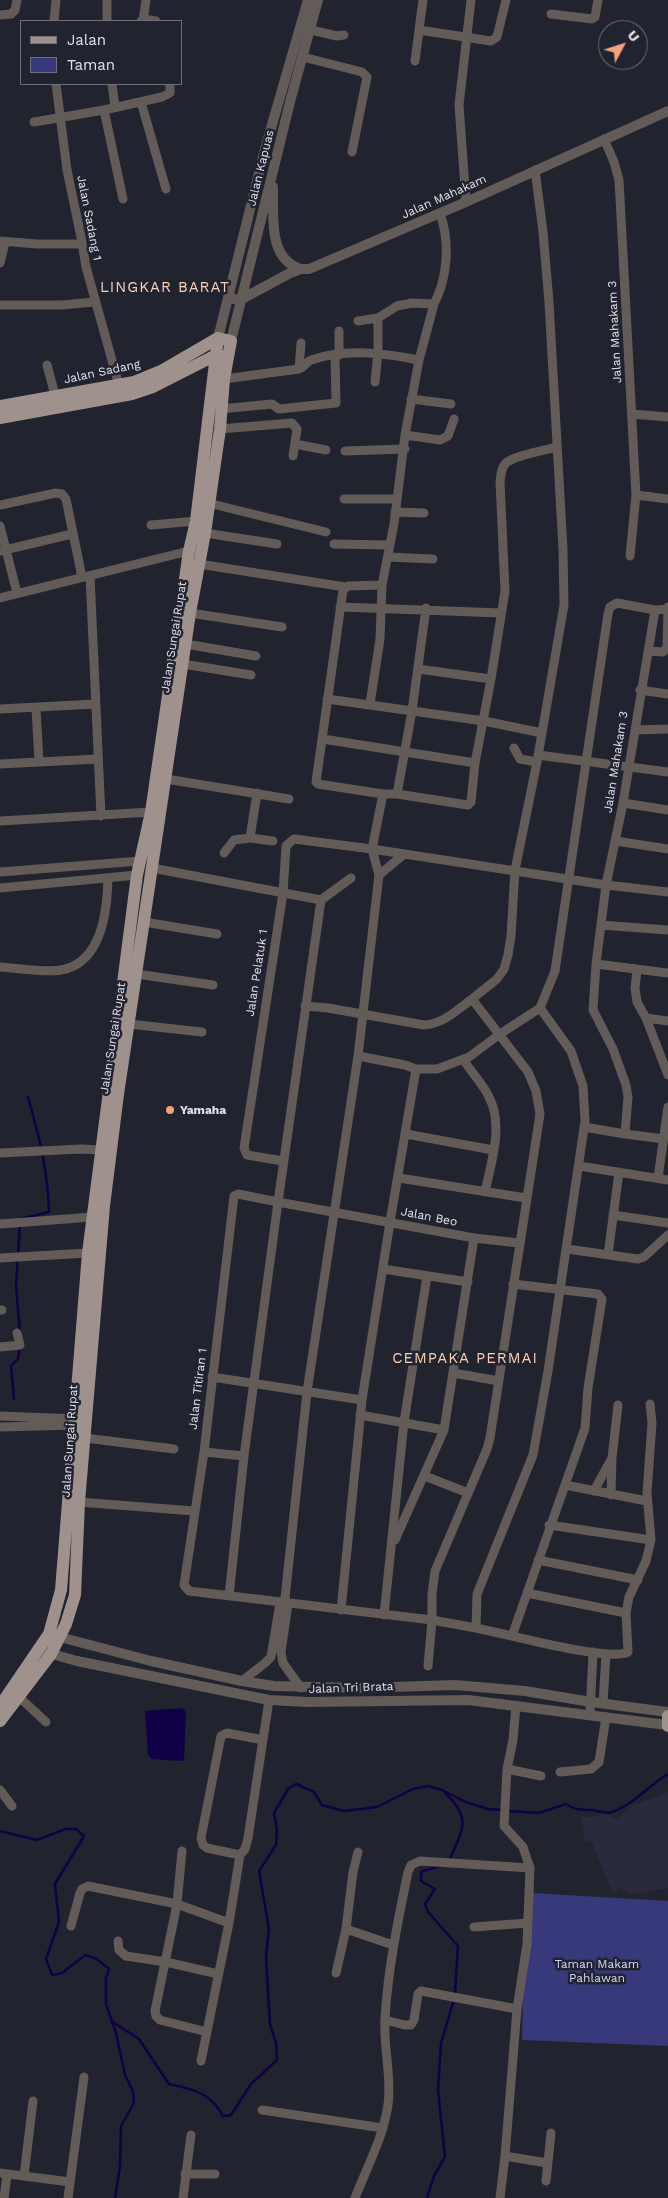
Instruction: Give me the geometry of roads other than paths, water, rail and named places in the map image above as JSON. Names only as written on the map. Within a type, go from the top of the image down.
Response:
[{"type":"main road","points":[[218,338],[231,341]]},
{"type":"main road","name":"Jalan Sungai Rupat","points":[[9,1698],[51,1654],[55,1636],[81,1425],[102,1224],[136,974],[166,779],[168,735],[196,556],[205,533],[220,429],[224,378],[218,338]]},
{"type":"main road","name":"Jalan Sadang","points":[[0,407],[55,395],[134,382],[163,370],[218,338]]},
{"type":"main road","name":"Jalan Sungai Rupat","points":[[0,1721],[9,1698],[39,1650],[55,1636],[75,1595],[88,1254],[92,1217],[137,876],[183,664],[196,556],[196,521],[222,356],[231,341]]},
{"type":"main road","points":[[0,407],[121,397],[153,387],[222,356]]},
{"type":"main road","points":[[668,1716],[668,1726]]},
{"type":"street","points":[[0,15],[10,14],[15,10],[17,0]]},
{"type":"street","points":[[54,20],[56,0]]},
{"type":"street","points":[[107,0],[107,20]]},
{"type":"street","points":[[142,20],[146,0]]},
{"type":"street","name":"Jalan Kapuas","points":[[231,341],[273,173],[286,96],[308,0]]},
{"type":"street","name":"Jalan Kapuas","points":[[218,338],[265,149],[303,57],[318,0]]},
{"type":"street","points":[[415,61],[423,0]]},
{"type":"street","points":[[466,202],[459,105],[471,0]]},
{"type":"street","points":[[419,30],[494,40],[506,0]]},
{"type":"street","points":[[551,14],[592,19],[595,17],[598,0]]},
{"type":"street","points":[[311,30],[337,36],[344,35]]},
{"type":"street","points":[[303,57],[362,72],[367,77],[352,152]]},
{"type":"street","name":"Jalan Sadang 1","points":[[56,85],[67,170],[94,302],[119,384],[121,397]]},
{"type":"street","points":[[112,85],[115,107]]},
{"type":"street","points":[[34,122],[60,119],[168,95],[170,85]]},
{"type":"street","points":[[141,102],[166,189]]},
{"type":"street","points":[[104,110],[123,200]]},
{"type":"street","name":"Jalan Mahakam","points":[[240,300],[255,293],[265,292],[305,269],[466,202],[668,111]]},
{"type":"street","name":"Jalan Mahakam 3","points":[[604,139],[619,180],[636,494],[630,556]]},
{"type":"street","points":[[305,1006],[434,1025],[444,1020],[497,979],[504,969],[511,936],[515,870],[538,758],[564,605],[563,549],[548,292],[536,170]]},
{"type":"street","points":[[273,173],[274,238],[287,263],[305,269]]},
{"type":"street","points":[[370,704],[380,639],[382,586],[396,512],[411,399],[419,360],[434,304],[441,291],[446,267],[444,225],[440,213]]},
{"type":"street","points":[[0,263],[2,242],[82,244]]},
{"type":"street","points":[[229,298],[240,300]]},
{"type":"street","points":[[0,305],[62,305],[94,302]]},
{"type":"street","points":[[358,321],[378,318],[397,306],[416,303],[434,304]]},
{"type":"street","points":[[375,382],[378,352],[378,318]]},
{"type":"street","points":[[221,410],[272,404],[280,409],[336,403],[339,330]]},
{"type":"street","points":[[299,369],[301,343]]},
{"type":"street","points":[[224,378],[299,369],[304,367],[310,360],[337,355],[378,352],[419,360]]},
{"type":"street","points":[[47,365],[55,395]]},
{"type":"street","points":[[411,399],[451,404]]},
{"type":"street","points":[[632,414],[668,417]]},
{"type":"street","points":[[405,435],[440,440],[448,436],[454,419]]},
{"type":"street","points":[[220,429],[292,423],[297,429],[293,456]]},
{"type":"street","points":[[295,444],[326,450]]},
{"type":"street","points":[[345,587],[340,607],[317,783],[382,794],[397,794],[468,805],[505,591],[501,472],[504,466],[512,460],[556,448]]},
{"type":"street","points":[[345,451],[405,449]]},
{"type":"street","points":[[0,505],[56,493],[62,494],[66,499],[72,534],[86,576],[101,816]]},
{"type":"street","points":[[636,494],[668,499]]},
{"type":"street","points":[[344,499],[397,499]]},
{"type":"street","points":[[208,503],[326,532]]},
{"type":"street","points":[[396,512],[424,513]]},
{"type":"street","points":[[150,525],[196,521]]},
{"type":"street","points":[[0,526],[2,551],[17,593]]},
{"type":"street","points":[[205,533],[277,544]]},
{"type":"street","points":[[2,551],[72,534]]},
{"type":"street","points":[[334,544],[390,545]]},
{"type":"street","points":[[0,598],[86,576],[196,556],[345,587],[382,586]]},
{"type":"street","points":[[388,557],[433,559]]},
{"type":"street","points":[[358,1056],[405,1065],[416,1070],[437,1068],[463,1060],[540,1008],[555,972],[610,607],[617,603],[655,610],[668,608],[667,648],[662,652],[648,651]]},
{"type":"street","points":[[340,607],[426,608],[501,613]]},
{"type":"street","points":[[397,794],[412,711],[426,608]]},
{"type":"street","name":"Jalan Mahakam 3","points":[[625,1134],[628,1097],[626,1086],[613,1049],[593,1010],[596,964],[606,885],[623,803],[640,690],[655,610]]},
{"type":"street","points":[[190,613],[282,627]]},
{"type":"street","points":[[186,644],[256,656]]},
{"type":"street","points":[[183,664],[251,675]]},
{"type":"street","points":[[418,669],[491,679]]},
{"type":"street","points":[[640,690],[668,694]]},
{"type":"street","points":[[327,699],[484,721],[542,733]]},
{"type":"street","points":[[0,709],[95,704]]},
{"type":"street","points":[[36,708],[39,762]]},
{"type":"street","points":[[635,730],[668,729]]},
{"type":"street","points":[[323,739],[475,763]]},
{"type":"street","points":[[514,748],[520,758],[587,760],[628,768],[668,772]]},
{"type":"street","points":[[0,764],[98,759]]},
{"type":"street","points":[[166,779],[289,799]]},
{"type":"street","points":[[250,838],[257,793]]},
{"type":"street","points":[[301,1688],[283,1663],[281,1652],[284,1602],[307,1392],[363,1015],[379,875],[372,849],[382,794]]},
{"type":"street","points":[[623,803],[668,810]]},
{"type":"street","points":[[0,821],[151,812]]},
{"type":"street","points":[[224,853],[234,840],[250,838],[274,841]]},
{"type":"street","name":"Jalan Pelatuk 1","points":[[283,1161],[247,1154],[244,1148],[283,893],[286,846],[289,841],[294,839],[372,849]]},
{"type":"street","points":[[616,841],[668,849]]},
{"type":"street","points":[[372,849],[515,870],[568,880],[668,892]]},
{"type":"street","points":[[379,875],[403,855]]},
{"type":"street","points":[[0,872],[140,861]]},
{"type":"street","points":[[152,868],[321,900]]},
{"type":"street","points":[[0,888],[137,876]]},
{"type":"street","points":[[351,878],[321,900],[253,1384],[229,1596],[432,1620],[606,1655],[624,1654],[628,1652],[626,1614],[630,1596],[646,1561],[651,1540],[647,1501],[652,1423],[650,1404]]},
{"type":"street","points":[[0,967],[61,971],[74,966],[87,955],[106,917],[108,879]]},
{"type":"street","points":[[144,922],[217,934]]},
{"type":"street","points":[[601,925],[668,930]]},
{"type":"street","points":[[596,964],[668,973]]},
{"type":"street","points":[[637,970],[635,988],[637,1002],[666,1061],[668,1075]]},
{"type":"street","points":[[136,974],[213,985]]},
{"type":"street","points":[[428,1666],[435,1570],[488,1449],[540,1114],[536,1091],[528,1072],[472,999]]},
{"type":"street","points":[[476,1628],[477,1594],[532,1455],[567,1249],[584,1127],[583,1086],[571,1051],[540,1008]]},
{"type":"street","points":[[646,1018],[668,1021]]},
{"type":"street","points":[[129,1024],[202,1032]]},
{"type":"street","points":[[463,1060],[490,1097],[496,1115],[493,1150],[485,1192]]},
{"type":"street","points":[[341,1610],[362,1400],[416,1070]]},
{"type":"street","points":[[658,1178],[668,1107]]},
{"type":"street","points":[[584,1127],[664,1139]]},
{"type":"street","points":[[406,1134],[493,1150]]},
{"type":"street","points":[[0,1153],[41,1150],[101,1150]]},
{"type":"street","points":[[579,1166],[668,1180]]},
{"type":"street","points":[[608,1255],[619,1172]]},
{"type":"street","points":[[398,1178],[526,1198]]},
{"type":"street","name":"Jalan Beo","points":[[234,1196],[238,1194],[474,1238],[519,1243]]},
{"type":"street","name":"Jalan Titiran 1","points":[[229,1596],[189,1591],[184,1585],[204,1452],[234,1196]]},
{"type":"street","points":[[613,1215],[668,1222]]},
{"type":"street","points":[[0,1224],[92,1217]]},
{"type":"street","points":[[567,1249],[638,1259],[644,1257],[668,1235]]},
{"type":"street","points":[[393,1545],[444,1430],[474,1238]]},
{"type":"street","points":[[0,1258],[88,1254]]},
{"type":"street","points":[[383,1268],[468,1282]]},
{"type":"street","points":[[384,1615],[393,1545],[404,1422],[427,1276]]},
{"type":"street","points":[[512,1636],[549,1526],[585,1428],[588,1388],[602,1299],[598,1294],[513,1284]]},
{"type":"street","points":[[0,1347],[20,1345],[17,1333]]},
{"type":"street","points":[[453,1374],[499,1380]]},
{"type":"street","points":[[212,1377],[362,1400]]},
{"type":"street","points":[[611,1494],[612,1458],[618,1405]]},
{"type":"street","points":[[360,1415],[444,1430]]},
{"type":"street","points":[[0,1416],[81,1425],[174,1450]]},
{"type":"street","points":[[0,1427],[81,1425]]},
{"type":"street","points":[[204,1452],[244,1456]]},
{"type":"street","points":[[594,1491],[612,1458]]},
{"type":"street","points":[[425,1476],[468,1494]]},
{"type":"street","points":[[565,1485],[647,1501]]},
{"type":"street","points":[[79,1502],[194,1511]]},
{"type":"street","points":[[549,1526],[651,1540]]},
{"type":"street","points":[[538,1560],[638,1580]]},
{"type":"street","points":[[527,1593],[626,1614]]},
{"type":"street","points":[[242,1681],[270,1657],[284,1602]]},
{"type":"street","name":"Jalan Tri Brata","points":[[55,1636],[242,1681],[301,1688],[455,1685],[525,1691],[668,1712]]},
{"type":"street","name":"Jalan Tri Brata","points":[[39,1650],[269,1700],[308,1702],[468,1700],[668,1726]]},
{"type":"street","points":[[590,1715],[593,1652]]},
{"type":"street","points":[[602,1703],[606,1655]]},
{"type":"street","points":[[178,1680],[181,1667]]},
{"type":"street","points":[[359,1701],[360,1688]]},
{"type":"street","points":[[9,1698],[46,1722]]},
{"type":"street","points":[[201,2061],[229,1923],[240,1855],[245,1849],[248,1838],[261,1764],[269,1700]]},
{"type":"street","points":[[500,2198],[506,2156],[517,2009],[527,1944],[530,1868],[523,1847],[504,1826],[507,1769],[513,1740],[516,1706]]},
{"type":"street","points":[[560,1772],[591,1770],[599,1762],[606,1717]]},
{"type":"street","points":[[240,1855],[207,1848],[203,1845],[201,1838],[219,1745],[221,1736],[224,1733],[263,1740]]},
{"type":"street","points":[[507,1769],[541,1776]]},
{"type":"street","points":[[0,1790],[12,1806]]},
{"type":"street","points":[[182,1851],[177,1904],[155,2011],[156,2016],[160,2020],[207,2032]]},
{"type":"street","points":[[336,1973],[346,1929],[353,1872],[358,1852]]},
{"type":"street","points":[[355,2198],[383,2128],[388,2104],[389,2072],[385,2020],[393,1945],[408,1872],[415,1863],[420,1861],[530,1868]]},
{"type":"street","points":[[71,1926],[82,1889],[88,1886],[177,1904],[229,1923]]},
{"type":"street","points":[[474,1927],[527,1923]]},
{"type":"street","points":[[346,1929],[393,1945]]},
{"type":"street","points":[[118,1941],[119,1950],[126,1956],[166,1962],[218,1974]]},
{"type":"street","points":[[385,2020],[411,2025],[414,2020],[418,1994],[421,1991],[517,2009]]},
{"type":"street","points":[[68,2198],[84,2077]]},
{"type":"street","points":[[24,2176],[34,2101]]},
{"type":"street","points":[[262,2110],[383,2128]]},
{"type":"street","points":[[546,2180],[551,2133]]},
{"type":"street","points":[[183,2198],[191,2135]]},
{"type":"street","points":[[506,2156],[547,2163]]},
{"type":"street","points":[[4,2198],[4,2174],[70,2182]]},
{"type":"street","points":[[185,2174],[215,2174]]},
{"type":"waterway","points":[[20,1219],[49,1212],[47,1182],[42,1154],[28,1097]]},
{"type":"waterway","points":[[20,1224],[16,1286],[20,1333]]},
{"type":"waterway","points":[[14,1399],[11,1366],[18,1359],[20,1348]]},
{"type":"waterway","points":[[508,1811],[539,1813],[566,1804],[573,1808],[605,1813],[612,1812],[627,1805],[668,1774]]},
{"type":"waterway","points":[[111,2021],[139,2039],[169,2084],[201,2093],[213,2102],[223,2116],[231,2115],[251,2084],[277,2060],[276,2043],[270,2024],[266,1957],[269,1929],[259,1871],[276,1845],[277,1829],[274,1813],[288,1789],[296,1784],[314,1792],[322,1805],[344,1811],[377,1807],[413,1789],[428,1786],[442,1790],[466,1802],[488,1809],[503,1810]]},
{"type":"waterway","points":[[445,1793],[454,1802],[462,1818],[461,1833],[449,1861]]},
{"type":"waterway","points":[[0,1831],[37,1840],[65,1829],[76,1829],[84,1836],[55,1884],[59,1922],[46,1959],[52,1975],[62,1973],[85,1955],[97,1959],[109,1969],[106,1978],[106,2004],[116,2033],[125,2075],[133,2091],[134,2103],[121,2126],[120,2166],[115,2198]]},
{"type":"waterway","points":[[443,1865],[421,1872],[421,1881],[435,1889],[425,1904],[428,1912],[458,1946],[455,1992]]},
{"type":"waterway","points":[[427,2198],[434,2176],[445,2157],[438,2090],[441,2043],[453,2003]]},
{"type":"place","name":"Yamaha","points":[[170,1110]]},
{"type":"district","name":"LINGKAR BARAT","points":[[165,288]]},
{"type":"district","name":"CEMPAKA PERMAI","points":[[465,1359]]},
{"type":"park label","name":"Taman Makam Pahlawan","points":[[597,1971]]}]
